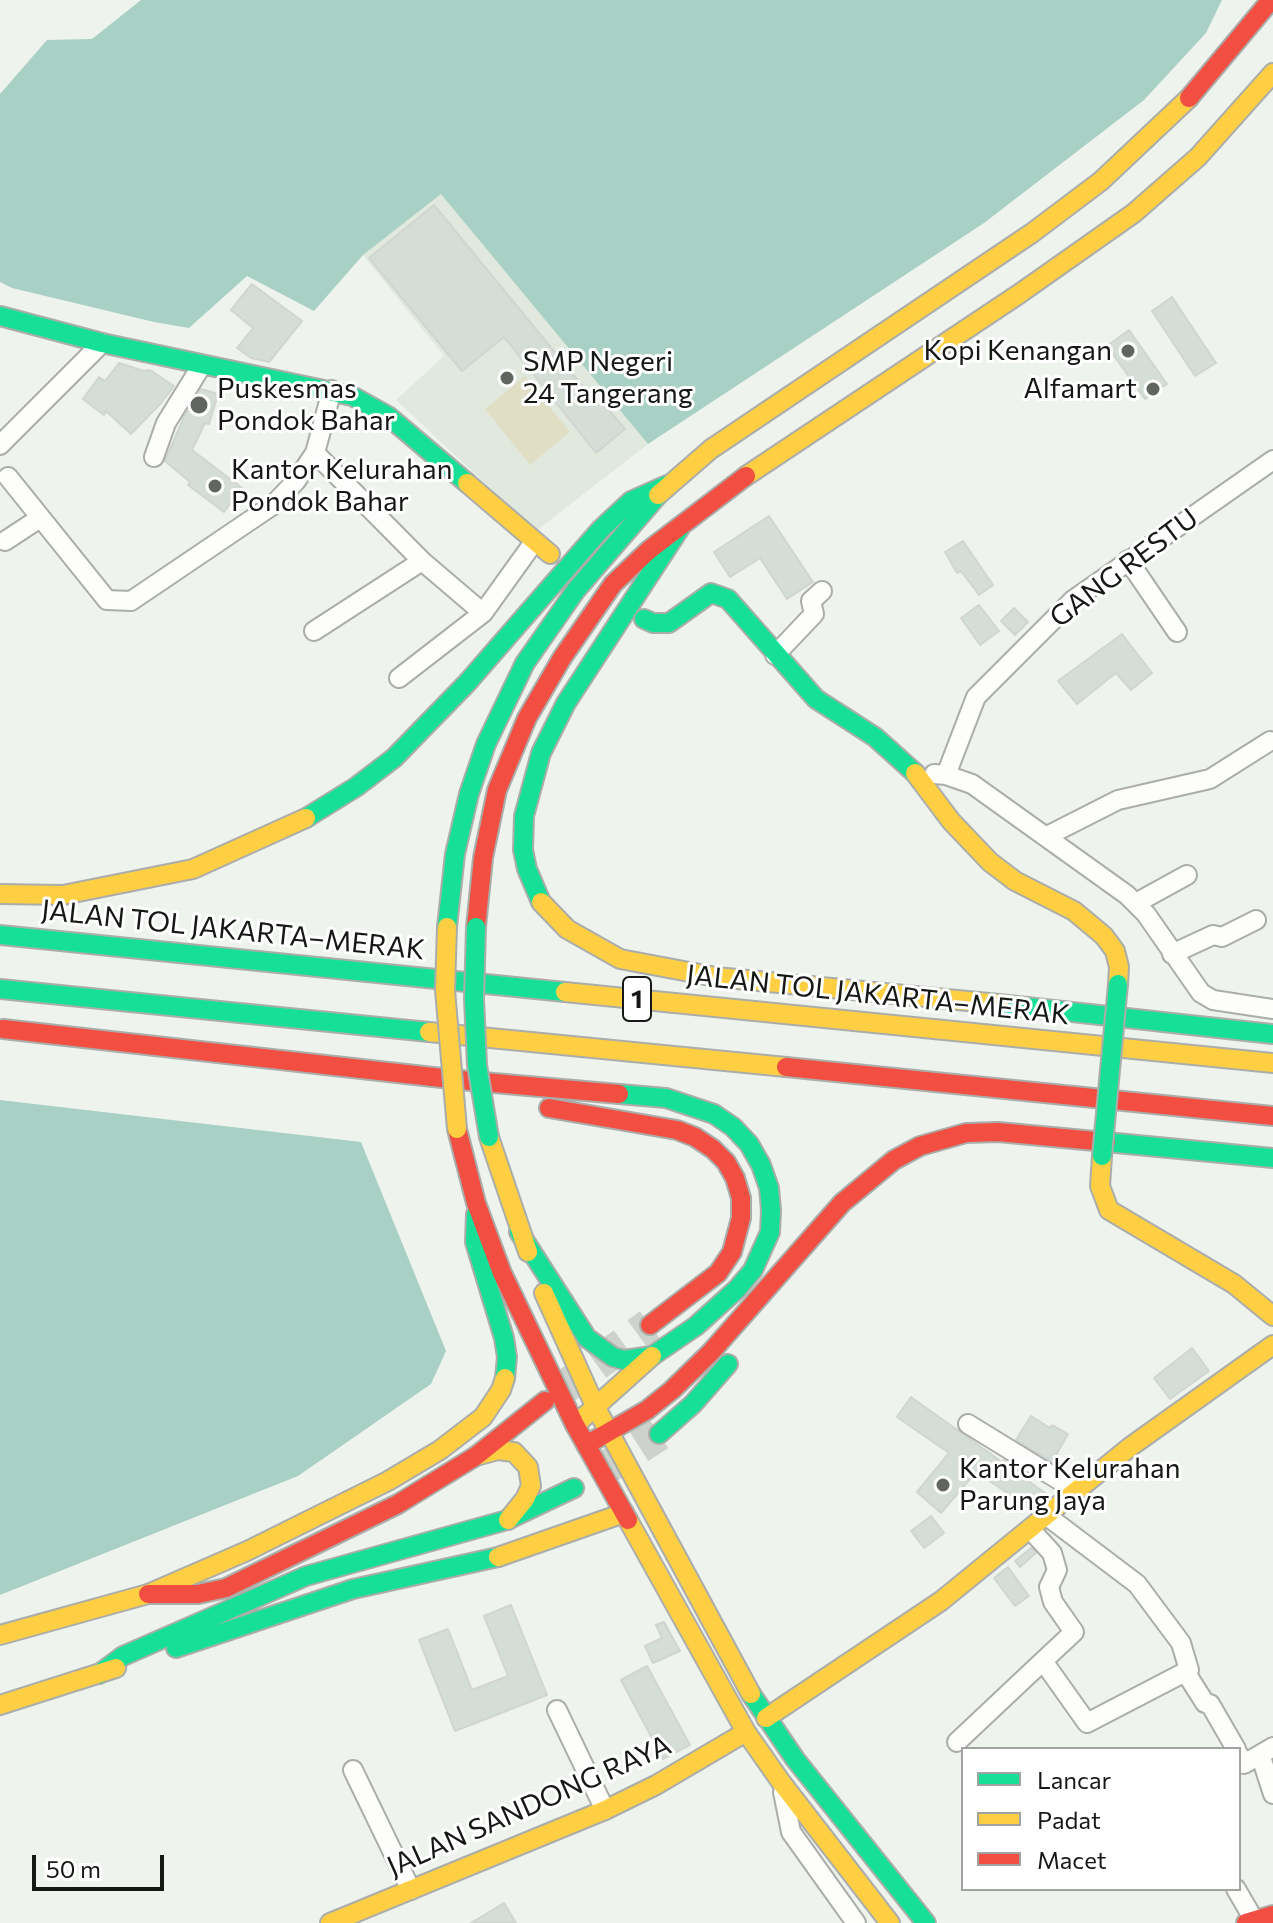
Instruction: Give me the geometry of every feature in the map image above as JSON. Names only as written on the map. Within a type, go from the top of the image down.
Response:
[{"type":"main road","points":[[890,1923],[746,1732],[575,1425],[502,1273],[476,1203],[457,1129],[445,990],[447,927],[455,854],[469,794],[486,744],[507,697],[538,643],[576,590],[667,485],[758,415],[1032,233],[1101,181],[1201,86],[1271,0]]},
{"type":"main road","points":[[926,1923],[766,1718],[568,1351],[519,1232],[489,1137],[477,1065],[474,999],[476,927],[483,858],[497,790],[527,718],[562,658],[613,584],[649,550],[736,483],[1019,294],[1134,213],[1198,157],[1273,73]]},
{"type":"main road","points":[[0,316],[102,343],[352,396],[388,416],[550,554]]},
{"type":"main road","points":[[0,894],[63,895],[193,869],[307,818],[394,758],[467,683],[601,529],[631,501],[667,485]]},
{"type":"main road","points":[[680,528],[590,664],[541,753],[524,816],[523,850],[541,903],[567,929],[620,959],[716,977],[1273,1034]]},
{"type":"main road","points":[[644,619],[653,623],[669,623],[678,620],[705,596],[717,593],[728,599],[816,699],[883,743],[919,777],[951,821],[990,862],[1015,881],[1074,911],[1104,936],[1115,951],[1119,967],[1101,1194],[1109,1210],[1234,1284],[1273,1316]]},
{"type":"main road","name":"JALAN TOL JAKARTA–MERAK","points":[[0,935],[1273,1063]]},
{"type":"main road","name":"1","points":[[0,989],[1273,1116]]},
{"type":"main road","points":[[874,991],[1166,1052]]},
{"type":"main road","points":[[3,1029],[445,1079],[666,1098],[714,1114],[733,1127],[749,1144],[769,1188],[770,1232],[753,1270],[696,1326],[652,1356],[575,1425]]},
{"type":"main road","points":[[269,1058],[677,1130],[713,1149],[726,1162],[741,1198],[738,1235],[732,1252],[718,1273],[650,1325]]},
{"type":"main road","points":[[586,1445],[647,1410],[682,1381],[842,1203],[894,1160],[920,1146],[966,1133],[998,1132],[1273,1158]]},
{"type":"main road","points":[[857,1217],[873,1179]]},
{"type":"main road","points":[[0,1635],[148,1594],[247,1551],[388,1481],[440,1450],[483,1417],[501,1390],[507,1357],[475,1242],[476,1203]]},
{"type":"main road","points":[[519,1232],[570,1315],[595,1345],[624,1360],[652,1356]]},
{"type":"main road","points":[[659,1434],[693,1404],[744,1345]]},
{"type":"main road","points":[[766,1718],[941,1601],[1130,1447],[1266,1353],[1273,1345]]},
{"type":"main road","points":[[148,1594],[198,1594],[226,1588],[422,1492],[476,1456],[545,1401]]},
{"type":"main road","points":[[476,1456],[498,1450],[514,1452],[528,1467],[531,1486],[525,1499],[507,1520]]},
{"type":"main road","points":[[99,1674],[123,1656],[306,1576],[507,1520],[574,1488]]},
{"type":"main road","points":[[0,1705],[353,1589],[465,1566],[624,1513]]},
{"type":"main road","name":"JALAN SANDONG RAYA","points":[[330,1923],[361,1917],[411,1890],[605,1810],[656,1785],[746,1732]]},
{"type":"main road","points":[[1250,1922],[1273,1915]]},
{"type":"street","points":[[0,445],[102,343]]},
{"type":"street","points":[[154,457],[166,423],[202,365]]},
{"type":"street","points":[[3,477],[107,600],[131,601],[273,505],[296,481],[315,453],[332,390]]},
{"type":"street","points":[[315,453],[422,561],[483,613]]},
{"type":"street","name":"GANG RESTU","points":[[946,775],[972,707],[983,689],[1073,600],[1273,460]]},
{"type":"street","points":[[5,541],[40,518]]},
{"type":"street","points":[[399,678],[483,613],[534,542]]},
{"type":"street","points":[[1128,560],[1177,632]]},
{"type":"street","points":[[314,631],[422,561]]},
{"type":"street","points":[[775,655],[814,614],[811,601],[822,591]]},
{"type":"street","points":[[1047,836],[1128,796],[1210,779],[1270,741]]},
{"type":"street","points":[[919,777],[946,775],[972,784],[1136,903],[1201,993],[1213,1000],[1273,1009]]},
{"type":"street","points":[[1136,903],[1187,875]]},
{"type":"street","points":[[1172,954],[1213,935],[1222,937],[1256,920]]},
{"type":"street","points":[[968,1424],[1077,1491]]},
{"type":"street","points":[[1043,1661],[1087,1723],[1189,1670],[1181,1643],[1137,1584],[1047,1516]]},
{"type":"street","points":[[957,1742],[1074,1632],[1053,1602],[1049,1587],[1057,1570],[1052,1553],[1030,1529]]},
{"type":"street","points":[[1186,1673],[1205,1703],[1210,1704],[1235,1747]]},
{"type":"street","points":[[557,1710],[605,1810]]},
{"type":"street","points":[[1241,1759],[1244,1764],[1268,1753],[1273,1794]]},
{"type":"street","points":[[353,1770],[411,1890]]},
{"type":"street","points":[[781,1782],[791,1832],[856,1923]]},
{"type":"street","points":[[1237,1891],[1250,1922]]},
{"type":"shaded area","points":[[141,0],[1222,0],[1206,33],[1144,100],[984,223],[648,444],[441,194],[363,255],[314,311],[247,276],[189,328],[12,288],[0,282],[0,94],[47,40],[92,39]]},
{"type":"shaded area","name":"SMP Negeri 24 Tangerang","points":[[441,193],[648,444],[536,531],[396,400],[444,356],[363,255]]},
{"type":"shaded area","points":[[525,376],[570,432],[530,465],[485,409]]},
{"type":"shaded area","points":[[0,1100],[361,1142],[446,1351],[431,1384],[298,1476],[0,1595]]},
{"type":"building","points":[[434,205],[598,405],[602,402],[625,429],[596,453],[504,337],[462,371],[369,258]]},
{"type":"building","points":[[252,284],[302,321],[269,362],[251,358],[237,348],[253,328],[231,310]]},
{"type":"building","points":[[1172,297],[1216,363],[1195,376],[1152,311]]},
{"type":"building","points":[[1129,330],[1167,384],[1145,399],[1107,346]]},
{"type":"building","points":[[119,363],[150,370],[174,386],[131,434],[106,411],[104,415],[83,399],[99,377],[105,381]]},
{"type":"building","points":[[201,389],[218,394],[209,424],[205,423],[192,450],[242,488],[224,512],[188,485],[190,482],[165,461],[184,417]]},
{"type":"building","points":[[769,516],[813,582],[787,599],[760,558],[730,577],[714,552]]},
{"type":"building","points":[[963,541],[993,585],[979,595],[961,571],[957,573],[945,552]]},
{"type":"building","points":[[979,605],[999,631],[980,645],[961,618]]},
{"type":"building","points":[[1014,608],[1028,622],[1015,635],[1001,621]]},
{"type":"building","points":[[1122,634],[1152,673],[1131,690],[1116,673],[1077,704],[1058,681]]},
{"type":"building","points":[[1192,1348],[1209,1371],[1170,1399],[1154,1378]]},
{"type":"building","points":[[911,1397],[1002,1462],[1004,1460],[1022,1472],[1020,1475],[1045,1493],[1042,1498],[1030,1508],[976,1472],[941,1513],[917,1492],[949,1453],[897,1417]]},
{"type":"building","points":[[1031,1416],[1050,1428],[1052,1425],[1068,1434],[1052,1462],[1016,1440]]},
{"type":"building","points":[[931,1516],[944,1533],[924,1548],[911,1531]]},
{"type":"building","points":[[1031,1548],[1036,1553],[1020,1567],[1015,1561]]},
{"type":"building","points":[[1008,1567],[1029,1596],[1015,1606],[994,1578]]},
{"type":"building","points":[[511,1605],[547,1695],[455,1731],[419,1640],[448,1629],[472,1690],[508,1676],[484,1616]]},
{"type":"building","points":[[664,1622],[680,1651],[653,1663],[645,1646],[662,1638],[656,1625]]},
{"type":"building","points":[[647,1666],[690,1745],[663,1759],[621,1680]]},
{"type":"building","points":[[504,1903],[516,1923],[471,1923]]},
{"type":"tunnel","points":[[555,1394],[650,1325]]},
{"type":"tunnel","points":[[596,1474],[659,1434]]},
{"type":"traffic: fast","points":[[0,316],[102,343],[352,396],[388,416],[467,483]]},
{"type":"traffic: fast","points":[[306,818],[356,787],[394,758],[467,683],[601,529],[631,501],[667,485]]},
{"type":"traffic: fast","points":[[447,927],[455,854],[469,794],[486,744],[525,663],[576,590],[658,495]]},
{"type":"traffic: fast","points":[[541,902],[527,869],[523,850],[524,816],[541,753],[566,703],[680,528]]},
{"type":"traffic: fast","points":[[644,619],[653,623],[669,623],[711,593],[728,599],[816,699],[875,737],[915,773]]},
{"type":"traffic: fast","points":[[476,927],[474,999],[477,1065],[489,1137]]},
{"type":"traffic: fast","points":[[0,935],[565,992]]},
{"type":"traffic: fast","points":[[1102,1156],[1118,984]]},
{"type":"traffic: fast","points":[[0,989],[429,1032]]},
{"type":"traffic: fast","points":[[999,1004],[1273,1034]]},
{"type":"traffic: fast","points":[[519,1232],[587,1338],[613,1357],[624,1360],[652,1356],[696,1326],[753,1270],[770,1232],[771,1210],[769,1188],[749,1144],[733,1127],[714,1114],[666,1098],[619,1094]]},
{"type":"traffic: fast","points":[[1106,1142],[1273,1158]]},
{"type":"traffic: fast","points":[[476,1214],[475,1242],[504,1338],[507,1357],[505,1378]]},
{"type":"traffic: fast","points":[[659,1434],[693,1404],[728,1364]]},
{"type":"traffic: fast","points":[[99,1674],[123,1656],[306,1576],[507,1520],[574,1488]]},
{"type":"traffic: fast","points":[[176,1648],[353,1589],[498,1557]]},
{"type":"traffic: fast","points":[[751,1694],[795,1759],[926,1923]]},
{"type":"traffic: slow","points":[[746,476],[1019,294],[1134,213],[1198,157],[1273,73]]},
{"type":"traffic: slow","points":[[658,495],[711,449],[1032,233],[1101,181],[1189,98]]},
{"type":"traffic: slow","points":[[467,483],[550,554]]},
{"type":"traffic: slow","points":[[915,773],[951,821],[990,862],[1015,881],[1074,911],[1104,936],[1115,951],[1119,967],[1118,984]]},
{"type":"traffic: slow","points":[[0,894],[63,895],[193,869],[306,818]]},
{"type":"traffic: slow","points":[[541,902],[567,929],[620,959],[716,977],[999,1004]]},
{"type":"traffic: slow","points":[[447,927],[445,990],[457,1129]]},
{"type":"traffic: slow","points":[[565,992],[1273,1063]]},
{"type":"traffic: slow","points":[[429,1032],[786,1067]]},
{"type":"traffic: slow","points":[[489,1137],[528,1252]]},
{"type":"traffic: slow","points":[[1102,1156],[1100,1186],[1109,1210],[1234,1284],[1273,1316]]},
{"type":"traffic: slow","points":[[544,1293],[595,1406],[751,1694]]},
{"type":"traffic: slow","points":[[766,1718],[941,1601],[1130,1447],[1273,1345]]},
{"type":"traffic: slow","points":[[575,1425],[652,1356]]},
{"type":"traffic: slow","points":[[0,1635],[148,1594],[247,1551],[388,1481],[440,1450],[483,1417],[501,1390],[505,1378]]},
{"type":"traffic: slow","points":[[476,1456],[498,1450],[514,1452],[528,1467],[531,1486],[508,1520]]},
{"type":"traffic: slow","points":[[498,1557],[624,1513]]},
{"type":"traffic: slow","points":[[628,1520],[746,1732],[890,1923]]},
{"type":"traffic: slow","points":[[0,1705],[116,1668]]},
{"type":"traffic: slow","points":[[330,1923],[605,1810],[656,1785],[746,1732]]},
{"type":"traffic: jam","points":[[1189,98],[1271,0]]},
{"type":"traffic: jam","points":[[476,927],[483,858],[497,790],[527,718],[562,658],[613,584],[649,550],[746,476]]},
{"type":"traffic: jam","points":[[3,1029],[460,1080],[619,1094]]},
{"type":"traffic: jam","points":[[786,1067],[1273,1116]]},
{"type":"traffic: jam","points":[[549,1108],[677,1130],[713,1149],[726,1162],[735,1178],[741,1198],[741,1218],[732,1252],[718,1273],[650,1325]]},
{"type":"traffic: jam","points":[[457,1129],[476,1203],[502,1273],[575,1425],[628,1520]]},
{"type":"traffic: jam","points":[[586,1445],[647,1410],[672,1390],[711,1352],[842,1203],[894,1160],[920,1146],[966,1133],[998,1132],[1106,1142]]},
{"type":"traffic: jam","points":[[148,1594],[198,1594],[226,1588],[398,1504],[476,1456],[545,1401]]},
{"type":"traffic: jam","points":[[1246,1923],[1273,1915]]},
{"type":"place","name":"Kopi Kenangan","points":[[1128,351]]},
{"type":"place","name":"SMP Negeri 24 Tangerang","points":[[507,378]]},
{"type":"place","name":"Alfamart","points":[[1153,389]]},
{"type":"place","name":"Puskesmas Pondok Bahar","points":[[199,405]]},
{"type":"place","name":"Kantor Kelurahan Pondok Bahar","points":[[215,486]]},
{"type":"place","name":"Kantor Kelurahan Parung Jaya","points":[[943,1485]]}]
